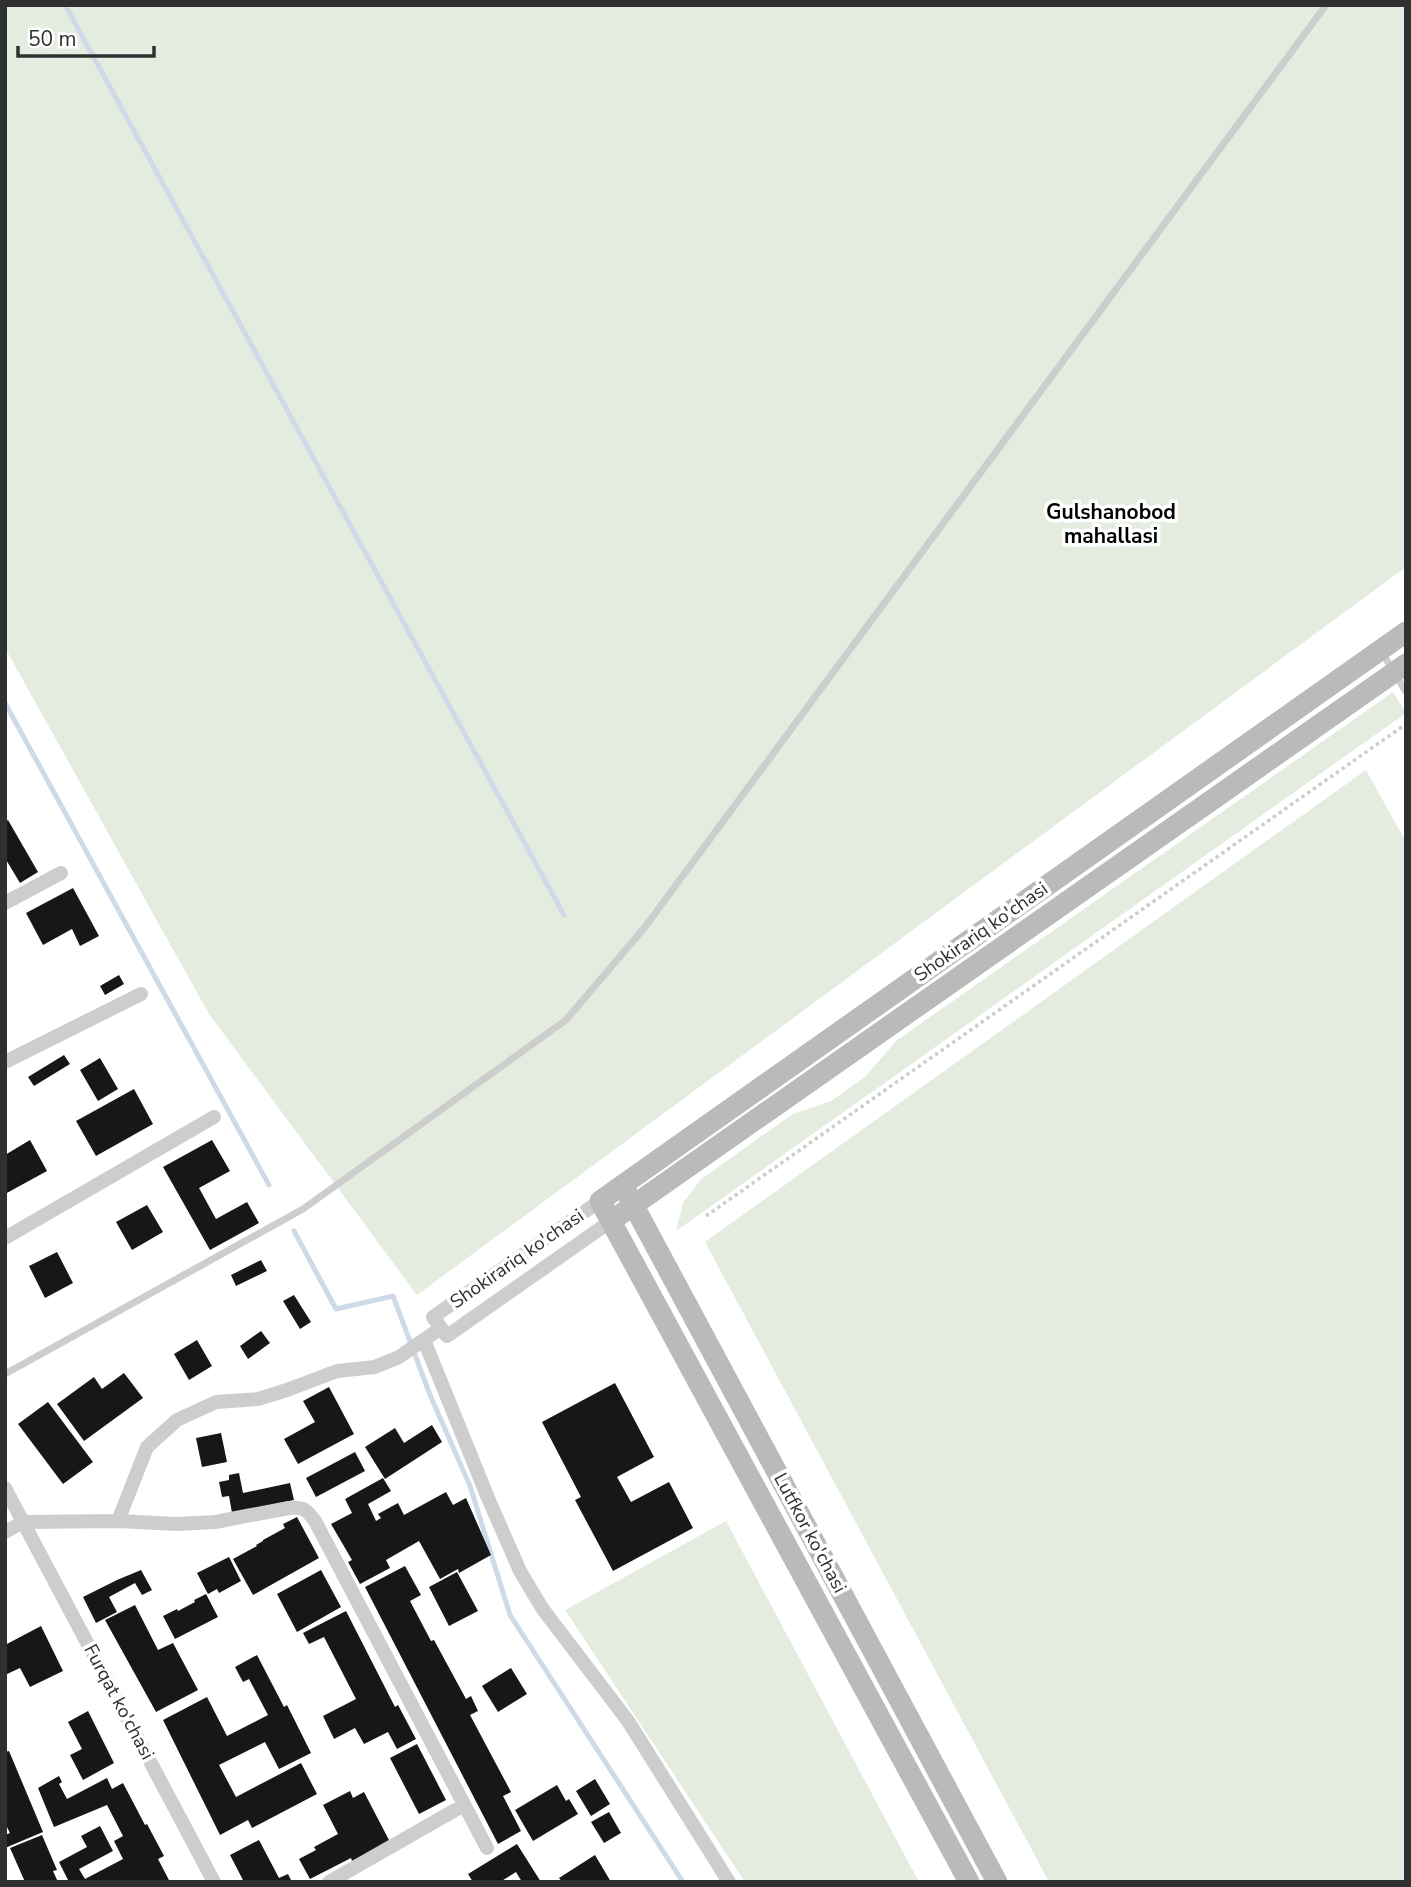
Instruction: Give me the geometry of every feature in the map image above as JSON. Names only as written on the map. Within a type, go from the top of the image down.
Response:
[{"type":"main road","name":"Shokirariq ko'chasi","points":[[600,1201],[1406,632]]},
{"type":"main road","name":"Shokirariq ko'chasi","points":[[611,1221],[1400,668]]},
{"type":"main road","name":"Lutfkor ko'chasi","points":[[622,1185],[997,1882]]},
{"type":"main road","name":"Lutfkor ko'chasi","points":[[600,1201],[969,1882]]},
{"type":"street","points":[[5,903],[61,873]]},
{"type":"street","points":[[5,1062],[141,994]]},
{"type":"street","points":[[5,1238],[214,1117]]},
{"type":"street","name":"Shokirariq ko'chasi","points":[[600,1201],[433,1317],[447,1336],[611,1221]]},
{"type":"street","points":[[118,1521],[147,1447],[177,1420],[216,1402],[258,1399],[337,1371],[375,1367],[399,1357],[441,1328]]},
{"type":"street","points":[[424,1340],[520,1571],[542,1608],[628,1721],[729,1882]]},
{"type":"street","name":"Furqat ko'chasi","points":[[5,1488],[214,1882]]},
{"type":"street","points":[[5,1532],[23,1522],[118,1521],[177,1524],[215,1522],[289,1508],[306,1510],[315,1521],[487,1848]]},
{"type":"street","points":[[329,1882],[464,1805]]},
{"type":"lane","points":[[5,1374],[303,1209],[566,1020],[645,927],[1326,5]]},
{"type":"lane","points":[[1380,650],[1400,668],[1406,692]]},
{"type":"path","points":[[706,1216],[1406,724]]},
{"type":"shaded area","points":[[5,5],[1406,5],[1406,567],[417,1295],[209,1014],[5,648]]},
{"type":"shaded area","points":[[1393,692],[1406,713],[676,1231],[683,1203],[700,1180],[793,1114],[831,1101],[866,1076],[896,1041]]},
{"type":"shaded area","points":[[1366,770],[1406,842],[1406,1882],[1049,1882],[705,1242]]},
{"type":"shaded area","points":[[726,1521],[919,1882],[745,1882],[565,1610]]},
{"type":"building","points":[[8,820],[38,872],[20,883],[5,858],[5,822]]},
{"type":"building","points":[[73,888],[99,936],[80,946],[72,929],[43,945],[26,913]]},
{"type":"building","points":[[119,975],[124,984],[105,995],[100,986]]},
{"type":"building","points":[[64,1055],[70,1064],[34,1086],[28,1077]]},
{"type":"building","points":[[100,1058],[118,1089],[98,1101],[80,1070]]},
{"type":"building","points":[[134,1089],[153,1124],[96,1156],[76,1121]]},
{"type":"building","points":[[30,1140],[47,1171],[5,1194],[5,1155]]},
{"type":"building","points":[[212,1140],[230,1171],[199,1188],[216,1219],[247,1202],[259,1223],[210,1250],[163,1167]]},
{"type":"building","points":[[147,1205],[163,1232],[132,1250],[116,1222]]},
{"type":"building","points":[[57,1252],[73,1283],[45,1298],[29,1266]]},
{"type":"building","points":[[261,1260],[267,1271],[236,1286],[231,1275]]},
{"type":"building","points":[[294,1295],[311,1322],[300,1329],[283,1301]]},
{"type":"building","points":[[261,1331],[270,1343],[248,1359],[240,1346]]},
{"type":"building","points":[[197,1340],[212,1366],[189,1380],[174,1354]]},
{"type":"building","points":[[124,1373],[143,1398],[84,1441],[57,1404],[94,1377],[102,1389]]},
{"type":"building","points":[[615,1383],[654,1457],[617,1477],[631,1502],[669,1482],[693,1528],[613,1571],[575,1500],[581,1497],[542,1422]]},
{"type":"building","points":[[329,1387],[354,1434],[298,1464],[284,1439],[315,1422],[303,1401]]},
{"type":"building","points":[[48,1402],[93,1462],[63,1484],[18,1424]]},
{"type":"building","points":[[432,1425],[442,1442],[385,1479],[365,1447],[395,1428],[404,1443]]},
{"type":"building","points":[[221,1433],[227,1462],[202,1467],[196,1438]]},
{"type":"building","points":[[355,1452],[365,1471],[316,1497],[306,1478]]},
{"type":"building","points":[[239,1473],[243,1493],[290,1483],[294,1500],[232,1513],[229,1496],[222,1497],[219,1482],[229,1480],[229,1475]]},
{"type":"building","points":[[383,1478],[391,1491],[368,1504],[376,1521],[381,1518],[378,1514],[398,1503],[404,1515],[446,1492],[453,1505],[466,1498],[491,1555],[459,1573],[458,1569],[440,1579],[419,1541],[386,1560],[390,1568],[360,1584],[348,1562],[352,1560],[331,1524],[352,1513],[345,1499]]},
{"type":"building","points":[[297,1517],[319,1558],[253,1595],[233,1559],[285,1528],[283,1524]]},
{"type":"building","points":[[229,1557],[241,1581],[219,1593],[217,1589],[208,1594],[197,1573]]},
{"type":"building","points":[[405,1566],[421,1595],[410,1601],[466,1699],[471,1696],[478,1711],[470,1715],[511,1792],[503,1796],[521,1831],[498,1844],[365,1587]]},
{"type":"building","points":[[141,1570],[152,1590],[142,1595],[135,1583],[109,1597],[117,1612],[96,1623],[83,1597]]},
{"type":"building","points":[[321,1570],[341,1607],[297,1632],[277,1594]]},
{"type":"building","points":[[457,1572],[478,1611],[449,1626],[429,1587]]},
{"type":"building","points":[[206,1594],[218,1617],[175,1639],[163,1616],[177,1609],[178,1611]]},
{"type":"building","points":[[135,1605],[158,1650],[173,1643],[198,1690],[156,1712],[105,1620]]},
{"type":"building","points":[[346,1611],[395,1707],[398,1705],[416,1739],[397,1749],[388,1732],[364,1744],[355,1728],[334,1739],[323,1716],[356,1699],[324,1637],[309,1644],[303,1633]]},
{"type":"building","points":[[41,1626],[63,1671],[30,1687],[20,1668],[5,1675],[5,1645]]},
{"type":"building","points":[[257,1655],[284,1707],[287,1705],[311,1753],[279,1769],[265,1742],[219,1765],[236,1797],[301,1763],[317,1794],[252,1828],[248,1820],[220,1835],[163,1720],[207,1697],[227,1736],[268,1715],[249,1679],[243,1682],[235,1667]]},
{"type":"building","points":[[511,1668],[527,1694],[498,1712],[482,1686]]},
{"type":"building","points":[[88,1711],[114,1763],[83,1780],[70,1755],[82,1749],[68,1722]]},
{"type":"building","points":[[417,1744],[446,1800],[419,1814],[390,1758]]},
{"type":"building","points":[[9,1751],[43,1832],[5,1848],[5,1835],[10,1833],[5,1823],[5,1752]]},
{"type":"building","points":[[59,1776],[62,1782],[59,1784],[67,1799],[107,1778],[112,1789],[123,1783],[164,1856],[158,1859],[170,1882],[69,1882],[59,1862],[87,1847],[81,1836],[100,1826],[113,1851],[79,1869],[85,1879],[123,1859],[114,1841],[123,1836],[107,1805],[54,1827],[38,1788]]},
{"type":"building","points":[[595,1779],[610,1804],[591,1816],[576,1791]]},
{"type":"building","points":[[557,1785],[578,1814],[533,1841],[515,1810]]},
{"type":"building","points":[[350,1791],[353,1798],[364,1792],[390,1842],[310,1879],[299,1859],[338,1834],[323,1805]]},
{"type":"building","points":[[609,1812],[621,1833],[604,1843],[591,1822]]},
{"type":"building","points":[[42,1835],[57,1870],[53,1871],[58,1882],[25,1882],[10,1848]]},
{"type":"building","points":[[259,1840],[279,1878],[288,1874],[292,1882],[244,1882],[230,1855]]},
{"type":"building","points":[[517,1844],[541,1882],[522,1882],[516,1872],[500,1882],[473,1882],[468,1874]]},
{"type":"building","points":[[595,1855],[611,1882],[562,1882],[559,1878]]},
{"type":"waterway","points":[[65,5],[564,915]]},
{"type":"waterway","points":[[5,703],[269,1185]]},
{"type":"waterway","points":[[294,1231],[336,1309],[393,1296],[430,1395],[470,1486],[510,1615],[683,1882]]},
{"type":"district","name":"Gulshanobod mahallasi","points":[[1111,524]]}]
